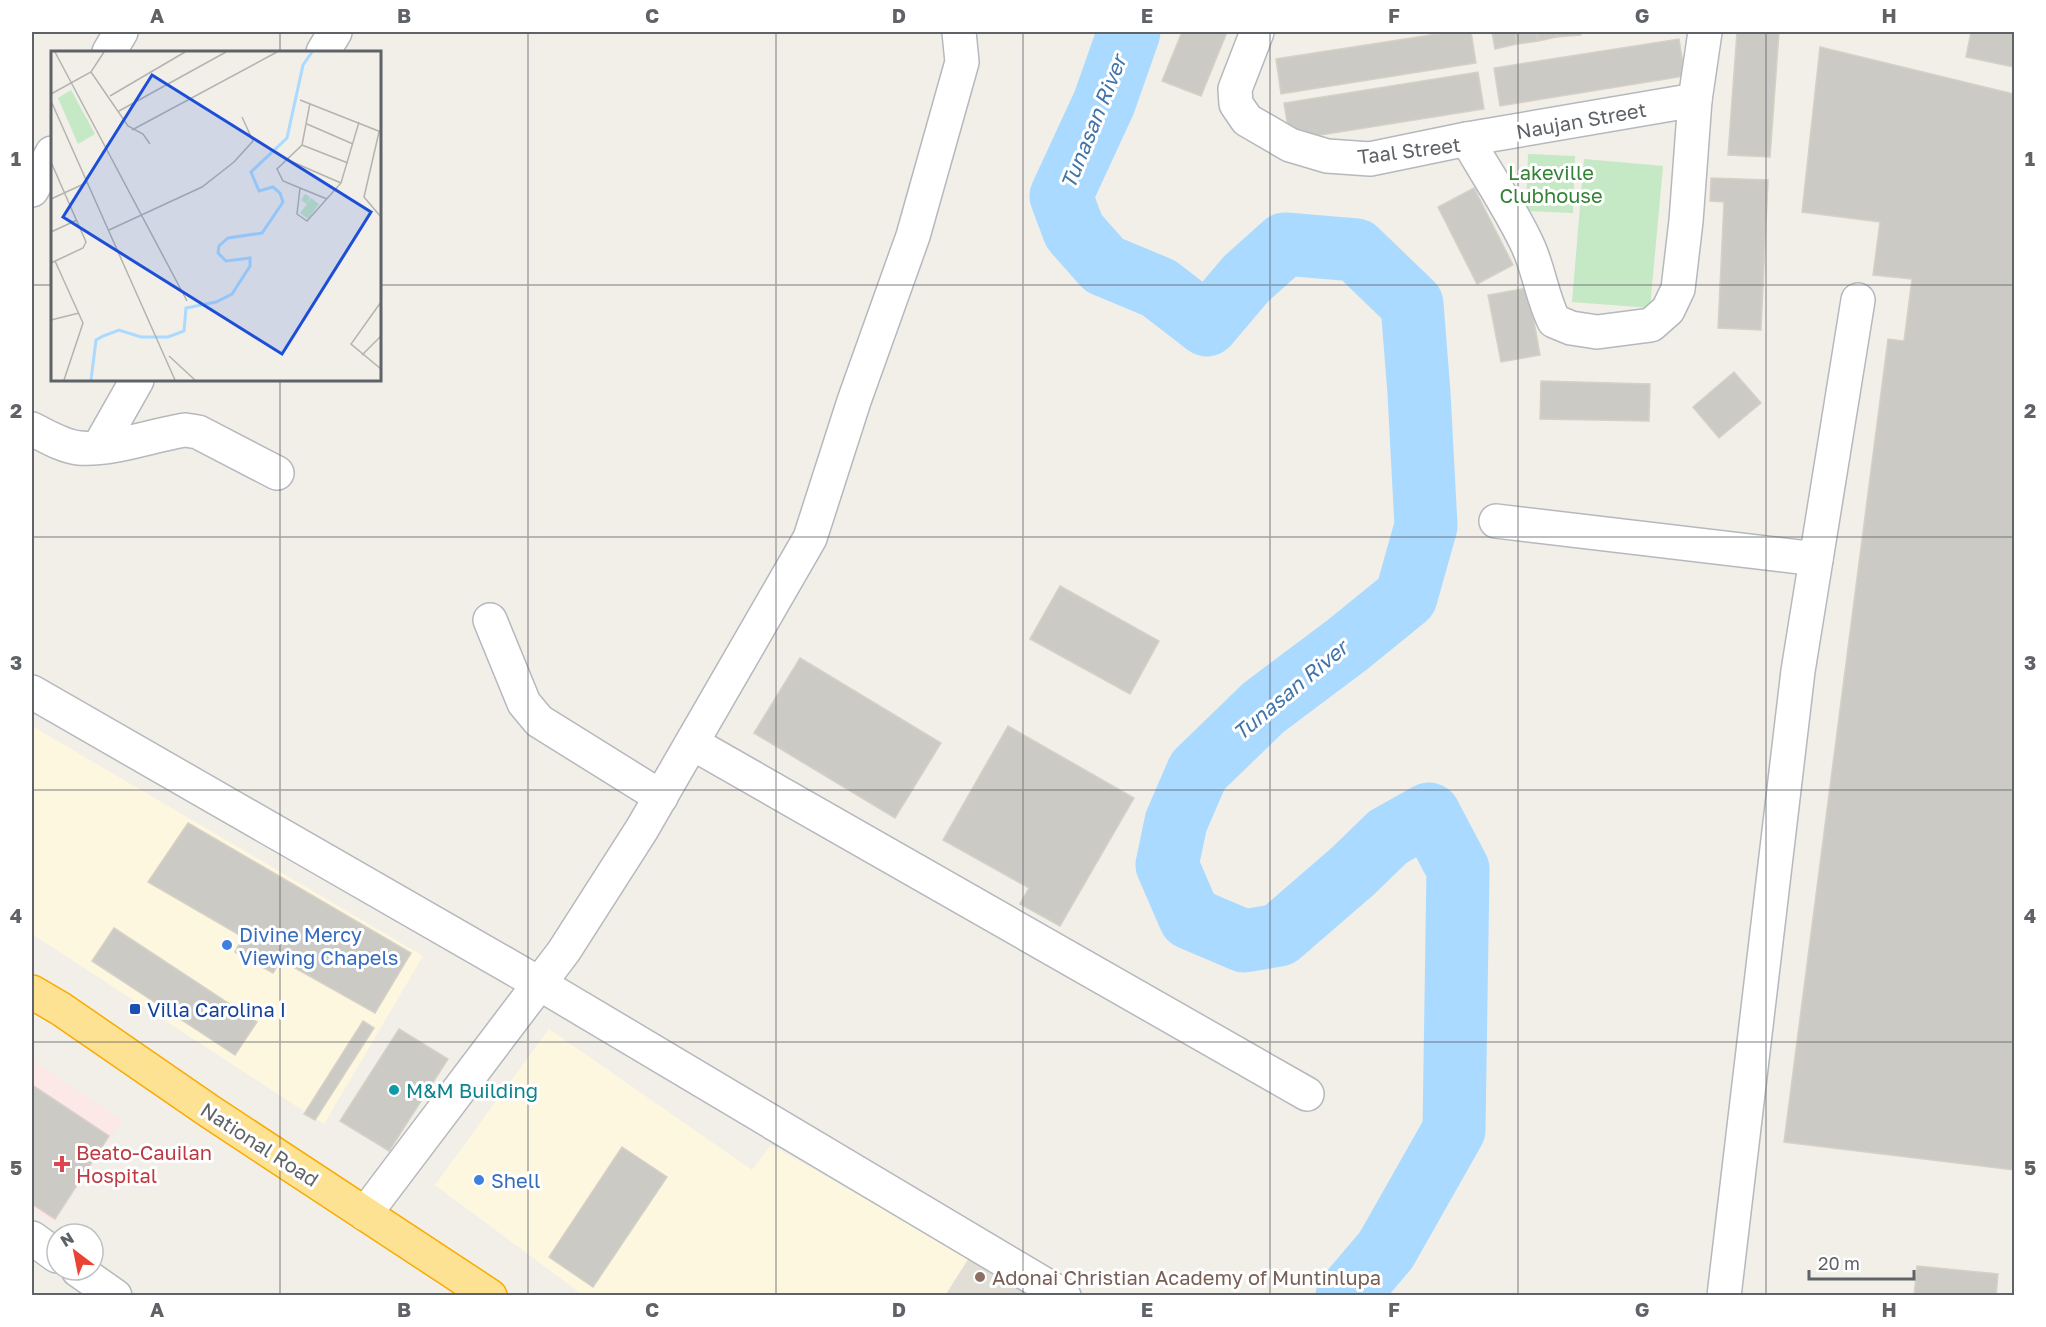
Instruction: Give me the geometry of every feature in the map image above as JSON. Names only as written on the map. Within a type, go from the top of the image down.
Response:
[{"type":"highway","name":"National Road","points":[[32,992],[61,1009],[209,1111],[490,1296]]},
{"type":"street","points":[[110,51],[121,32]]},
{"type":"street","points":[[324,51],[335,32]]},
{"type":"street","points":[[365,1214],[564,951],[661,797],[810,538],[854,401],[913,236],[962,62],[959,32]]},
{"type":"street","name":"Taal Street","points":[[1257,32],[1235,89],[1236,104],[1247,120],[1290,145],[1327,156],[1370,159],[1467,140],[1526,243],[1534,262],[1545,303],[1554,321],[1571,328],[1597,332],[1651,325],[1668,310],[1678,289],[1686,221],[1695,100],[1705,32]]},
{"type":"street","name":"Naujan Street","points":[[1467,140],[1695,100]]},
{"type":"street","points":[[32,190],[51,155]]},
{"type":"street","points":[[1724,1296],[1798,671],[1858,300]]},
{"type":"street","points":[[99,447],[136,381]]},
{"type":"street","points":[[32,429],[58,442],[78,448],[99,447],[170,432],[198,432],[277,473]]},
{"type":"street","points":[[1496,520],[1816,559]]},
{"type":"street","points":[[490,620],[520,695],[539,721],[661,797]]},
{"type":"street","points":[[32,692],[540,984],[1064,1296]]},
{"type":"street","points":[[692,743],[1307,1095]]},
{"type":"street","points":[[32,1238],[45,1247]]},
{"type":"street","points":[[93,1282],[108,1294]]},
{"type":"shaded area","name":"Divine Mercy Viewing Chapels","points":[[32,726],[423,956],[324,1124],[32,934]]},
{"type":"shaded area","points":[[549,1029],[752,1170],[771,1145],[969,1258],[945,1295],[583,1295],[435,1185]]},
{"type":"shaded area","name":"Beato-Cauilan Hospital","points":[[33,1061],[122,1120],[55,1222],[32,1208]]},
{"type":"shaded area","name":"Adonai Christian Academy of Muntinlupa","points":[[969,1258],[1037,1296],[945,1296]]},
{"type":"green space","name":"Lakeville Clubhouse","points":[[1528,154],[1575,156],[1573,213],[1526,211]]},
{"type":"green space","points":[[1584,159],[1663,166],[1650,308],[1572,302]]},
{"type":"building","points":[[1182,32],[1227,32],[1201,96],[1162,81]]},
{"type":"building","points":[[1450,32],[1471,32],[1476,63],[1281,94],[1276,59]]},
{"type":"building","points":[[1492,32],[1515,32],[1517,44],[1495,49]]},
{"type":"building","points":[[1515,32],[1537,32],[1538,41],[1517,44]]},
{"type":"building","points":[[1537,32],[1556,32],[1557,37],[1538,41]]},
{"type":"building","points":[[1556,32],[1580,32],[1581,35],[1557,37]]},
{"type":"building","points":[[1737,32],[1779,32],[1770,157],[1728,155]]},
{"type":"building","points":[[1971,32],[2014,32],[2014,67],[1966,57]]},
{"type":"building","points":[[1679,39],[1685,76],[1500,106],[1494,68]]},
{"type":"building","points":[[1820,47],[2014,94],[2014,1170],[1784,1142],[1888,339],[1904,341],[1912,279],[1873,275],[1880,222],[1802,212]]},
{"type":"building","points":[[1478,72],[1484,109],[1290,140],[1284,103]]},
{"type":"building","points":[[1711,178],[1768,180],[1761,330],[1718,328],[1724,202],[1710,201]]},
{"type":"building","points":[[1474,188],[1513,265],[1477,284],[1438,207]]},
{"type":"building","points":[[1528,288],[1540,355],[1501,362],[1488,295]]},
{"type":"building","points":[[1734,372],[1761,403],[1719,438],[1693,407]]},
{"type":"building","points":[[1541,381],[1650,384],[1649,421],[1540,419]]},
{"type":"building","points":[[1060,586],[1159,641],[1130,694],[1030,639]]},
{"type":"building","points":[[800,658],[941,743],[895,818],[754,733]]},
{"type":"building","points":[[1008,726],[1134,798],[1060,926],[1020,904],[1029,888],[943,840]]},
{"type":"building","points":[[188,823],[411,953],[375,1013],[281,960],[273,973],[235,952],[243,937],[148,882]]},
{"type":"building","points":[[114,928],[257,1022],[235,1055],[92,961]]},
{"type":"building","points":[[363,1021],[374,1028],[315,1120],[304,1114]]},
{"type":"building","name":"M&M Building","points":[[399,1029],[448,1059],[389,1151],[340,1121]]},
{"type":"building","name":"Beato-Cauilan Hospital","points":[[32,1085],[109,1136],[55,1219],[32,1204]]},
{"type":"building","name":"Shell","points":[[622,1147],[667,1177],[593,1287],[549,1257]]},
{"type":"building","points":[[1917,1266],[1998,1274],[1996,1296],[1914,1296]]},
{"type":"waterway","name":"Tunasan River","points":[[1129,32],[1104,103],[1061,196],[1074,231],[1104,265],[1159,288],[1207,325],[1246,279],[1285,244],[1356,250],[1412,304],[1426,526],[1406,597],[1263,708],[1198,771],[1176,822],[1167,865],[1190,918],[1244,941],[1279,935],[1353,871],[1388,837],[1429,814],[1458,869],[1454,1130],[1386,1250],[1347,1296]]},
{"type":"place","name":"Divine Mercy Viewing Chapels","points":[[227,945]]},
{"type":"place","name":"Villa Carolina I","points":[[135,1009]]},
{"type":"place","name":"M&M Building","points":[[394,1090]]},
{"type":"place","name":"Beato-Cauilan Hospital","points":[[62,1164]]},
{"type":"place","name":"Shell","points":[[479,1180]]},
{"type":"place","name":"Adonai Christian Academy of Muntinlupa","points":[[980,1277]]}]
